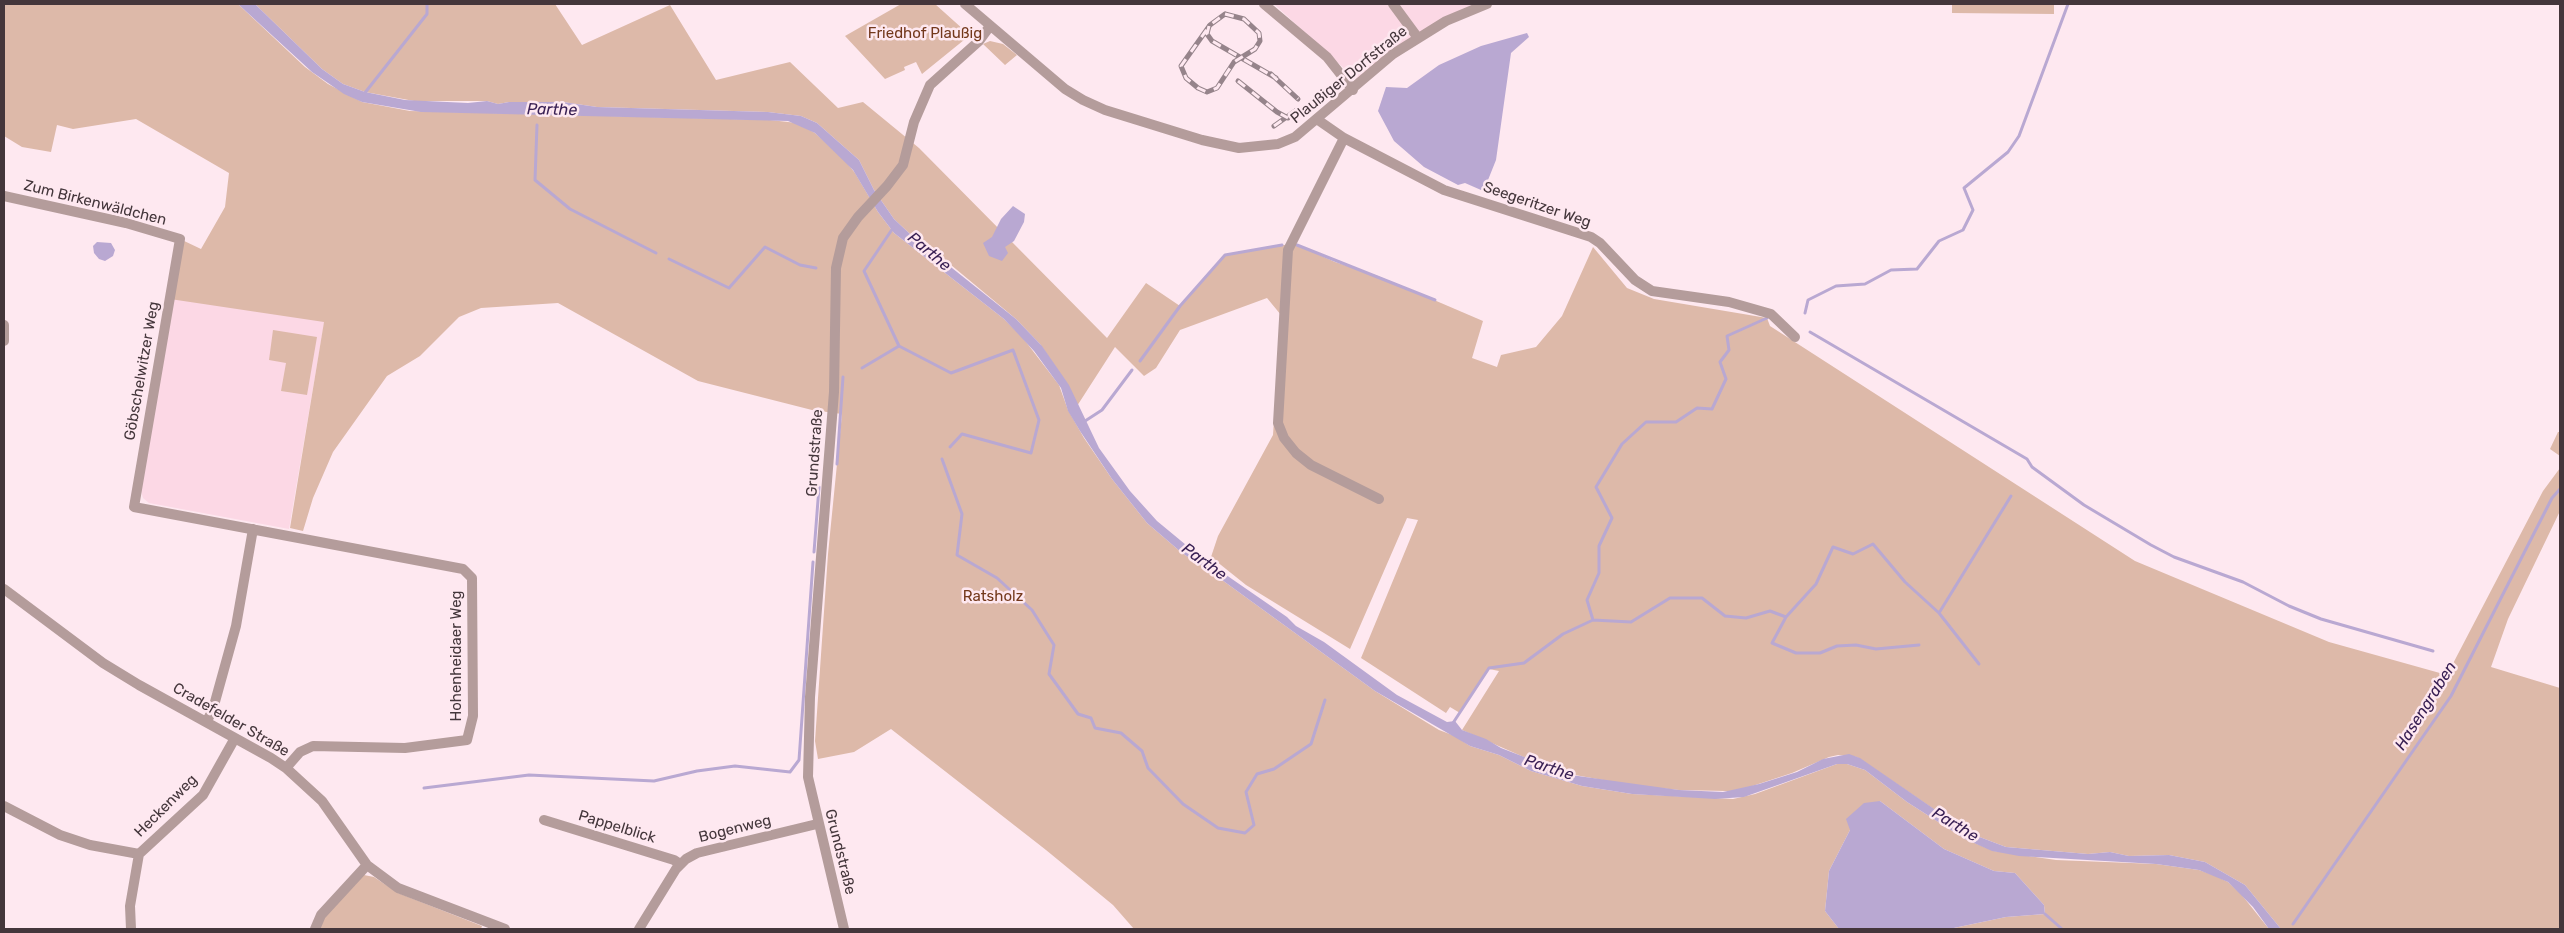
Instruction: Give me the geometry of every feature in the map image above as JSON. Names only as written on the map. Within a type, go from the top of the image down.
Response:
[{"type":"street","name":"Plaußiger Dorfstraße","points":[[965,4],[1065,89],[1083,100],[1105,110],[1202,140],[1226,146],[1259,147],[1295,137],[1354,90],[1393,54],[1446,21],[1487,4]]},
{"type":"street","points":[[1264,4],[1328,57],[1354,90]]},
{"type":"street","points":[[1393,4],[1418,38]]},
{"type":"street","name":"Grundstraße","points":[[844,929],[817,824],[808,776],[810,707],[834,392],[836,268],[843,238],[903,165],[914,122],[930,86],[979,41],[990,26]]},
{"type":"street","name":"Seegeritzer Weg","points":[[1318,120],[1344,138],[1444,190],[1591,238],[1600,243],[1634,280],[1652,291],[1729,302],[1771,314],[1796,337]]},
{"type":"street","points":[[1344,138],[1288,250],[1278,423],[1284,438],[1296,453],[1310,465],[1379,499]]},
{"type":"street","name":"Zum Birkenwäldchen","points":[[4,196],[126,224],[180,239]]},
{"type":"street","name":"Göbschelwitzer Weg","points":[[134,507],[180,239]]},
{"type":"street","points":[[4,325],[4,341]]},
{"type":"street","name":"Hohenheidaer Weg","points":[[134,507],[462,569],[472,578],[473,716],[467,740],[405,748],[313,746],[300,752],[286,768]]},
{"type":"street","points":[[207,721],[213,709],[236,626],[253,529]]},
{"type":"street","name":"Cradefelder Straße","points":[[4,589],[103,663],[286,768],[322,801],[368,865],[398,888],[505,929]]},
{"type":"street","name":"Heckenweg","points":[[131,929],[130,906],[139,854],[203,795],[235,738]]},
{"type":"street","points":[[4,806],[60,835],[90,845],[139,854]]},
{"type":"street","name":"Pappelblick","points":[[544,820],[674,860],[680,864]]},
{"type":"street","name":"Bogenweg","points":[[639,929],[680,864],[697,853],[817,824]]},
{"type":"street","points":[[315,929],[321,915],[368,865]]},
{"type":"shaded area","points":[[1274,4],[1487,4],[1446,21],[1361,84]]},
{"type":"shaded area","points":[[183,245],[326,312],[289,529],[149,503],[143,498],[141,491]]},
{"type":"green space","name":"Ratsholz","points":[[4,4],[238,4],[305,67],[328,84],[362,102],[410,111],[770,120],[797,123],[815,133],[844,159],[855,173],[878,212],[894,233],[1004,319],[1023,338],[1059,385],[1068,410],[1084,438],[1112,479],[1147,523],[1182,553],[1375,691],[1439,730],[1455,736],[1470,746],[1499,755],[1531,771],[1582,786],[1632,794],[1733,799],[1755,794],[1837,764],[1847,764],[1865,770],[1907,802],[1965,839],[1994,851],[2056,860],[2156,864],[2199,870],[2216,876],[2228,882],[2241,894],[2269,929],[1949,929],[2006,917],[2045,914],[2044,905],[2015,873],[1994,871],[1944,849],[1880,801],[1850,830],[1829,871],[1825,911],[1839,929],[1134,929],[1113,905],[891,729],[854,752],[818,759],[815,741],[828,554],[842,414],[812,410],[698,381],[558,303],[481,308],[459,317],[420,356],[387,376],[333,452],[313,498],[303,531],[290,528],[324,322],[170,299],[180,239],[201,249],[225,207],[229,173],[136,119],[73,129],[57,125],[51,152],[22,147],[4,136]]},
{"type":"green space","points":[[255,4],[555,4],[582,45],[670,5],[716,80],[790,62],[838,108],[863,102],[919,148],[1107,338],[1146,283],[1180,306],[1225,255],[1281,245],[1297,245],[1335,262],[1378,276],[1483,321],[1472,358],[1497,367],[1501,355],[1536,347],[1562,316],[1593,247],[1627,288],[1654,299],[1767,318],[1770,326],[2135,561],[2329,642],[2447,675],[2543,491],[2560,468],[2560,511],[2508,619],[2491,667],[2560,688],[2560,929],[2281,929],[2245,885],[2205,862],[2169,855],[2129,856],[2110,852],[2088,854],[2006,847],[1969,833],[1857,757],[1838,755],[1829,757],[1792,773],[1737,791],[1679,790],[1637,786],[1558,772],[1462,730],[1499,671],[1489,669],[1460,713],[1450,707],[1446,713],[1361,658],[1418,520],[1407,518],[1350,649],[1246,585],[1211,557],[1218,536],[1273,435],[1281,315],[1267,298],[1180,330],[1156,368],[1144,376],[1115,347],[1077,406],[1068,385],[1040,344],[1016,319],[933,250],[924,247],[894,219],[874,190],[859,160],[817,123],[801,116],[768,112],[597,107],[563,102],[509,102],[498,104],[487,101],[414,101],[365,92],[343,84],[322,69]]},
{"type":"green space","name":"Friedhof Plaußig","points":[[901,4],[935,4],[964,30],[964,40],[922,74],[916,62],[904,67],[905,70],[885,79],[845,36]]},
{"type":"green space","points":[[1952,4],[2054,4],[2054,14],[1952,13]]},
{"type":"green space","points":[[990,41],[1003,44],[1017,55],[1005,65],[983,44]]},
{"type":"green space","points":[[273,330],[317,337],[307,395],[281,391],[286,363],[269,360]]},
{"type":"green space","points":[[2558,432],[2560,432],[2560,456],[2550,449]]},
{"type":"green space","points":[[364,875],[374,877],[398,893],[482,926],[481,929],[319,929],[323,918]]},
{"type":"water","name":"Parthe","points":[[238,4],[255,4],[322,69],[343,84],[365,92],[405,100],[468,103],[487,101],[498,104],[509,102],[563,102],[597,107],[768,112],[801,116],[817,123],[859,160],[874,190],[894,219],[924,247],[937,253],[952,268],[1016,319],[1042,346],[1069,385],[1099,448],[1130,491],[1157,521],[1203,559],[1397,695],[1447,722],[1455,721],[1462,730],[1486,739],[1501,748],[1571,775],[1679,790],[1723,792],[1759,784],[1797,772],[1823,759],[1849,754],[1860,758],[1969,833],[2006,847],[2088,854],[2110,852],[2129,856],[2169,855],[2205,862],[2245,885],[2281,929],[2269,929],[2253,907],[2228,882],[2199,870],[2156,864],[2019,856],[1992,851],[1965,839],[1907,802],[1865,770],[1847,764],[1837,764],[1744,797],[1715,799],[1632,794],[1582,786],[1531,771],[1499,755],[1470,746],[1375,691],[1182,553],[1147,523],[1112,479],[1080,431],[1068,411],[1061,388],[1034,351],[1004,319],[894,233],[878,212],[853,170],[815,133],[788,121],[421,112],[362,102],[344,94],[312,72]]},
{"type":"water","points":[[1527,33],[1529,37],[1511,53],[1496,160],[1486,185],[1481,190],[1465,183],[1458,185],[1424,167],[1394,141],[1378,111],[1386,87],[1407,88],[1439,65],[1481,46]]},
{"type":"water","points":[[1013,206],[1025,214],[1024,222],[1014,241],[1005,247],[1008,253],[1002,261],[989,256],[983,243],[992,237],[1001,219]]},
{"type":"water","points":[[97,242],[111,243],[115,250],[113,256],[105,261],[99,259],[94,253],[93,246]]},
{"type":"water","points":[[1880,801],[1944,849],[1994,871],[2015,873],[2044,905],[2045,914],[2006,917],[1949,929],[1839,929],[1825,911],[1829,871],[1850,830],[1846,819],[1864,803]]},
{"type":"waterway","points":[[364,94],[427,14],[427,4]]},
{"type":"waterway","points":[[1805,313],[1808,300],[1836,286],[1865,284],[1891,270],[1917,269],[1939,241],[1963,230],[1973,210],[1964,188],[2008,152],[2019,136],[2068,4]]},
{"type":"waterway","name":"Parthe","points":[[537,125],[535,180],[570,209],[656,253]]},
{"type":"waterway","points":[[893,228],[864,271],[899,346],[951,373],[1013,350],[1039,420],[1031,453],[962,434],[950,447]]},
{"type":"waterway","points":[[1140,361],[1180,306],[1225,255],[1282,245]]},
{"type":"waterway","points":[[1297,245],[1435,300]]},
{"type":"waterway","points":[[669,259],[729,288],[765,247],[800,265],[816,268]]},
{"type":"waterway","points":[[1453,723],[1489,668],[1524,663],[1563,634],[1593,620],[1587,600],[1599,573],[1599,546],[1612,518],[1596,487],[1622,444],[1646,422],[1676,422],[1697,408],[1712,409],[1726,379],[1720,362],[1729,350],[1727,336],[1767,318]]},
{"type":"waterway","points":[[1810,332],[2027,459],[2032,467],[2084,505],[2174,557],[2243,582],[2289,606],[2321,619],[2433,651]]},
{"type":"waterway","points":[[862,368],[899,346]]},
{"type":"waterway","points":[[1082,423],[1102,410],[1132,370]]},
{"type":"waterway","points":[[837,464],[843,377]]},
{"type":"waterway","points":[[942,459],[962,514],[957,555],[997,578],[1032,610],[1054,645],[1049,674],[1078,714],[1091,718],[1095,728],[1121,733],[1142,751],[1148,768],[1183,804],[1218,828],[1245,833],[1254,825],[1246,792],[1257,774],[1274,769],[1311,744],[1325,700]]},
{"type":"waterway","points":[[814,552],[819,487]]},
{"type":"waterway","name":"Hasengraben","points":[[2293,924],[2451,696],[2552,498],[2560,489]]},
{"type":"waterway","points":[[1939,613],[2011,496]]},
{"type":"waterway","points":[[1593,620],[1631,622],[1670,598],[1702,598],[1725,616],[1746,618],[1770,611],[1786,617],[1816,584],[1833,547],[1853,554],[1873,544],[1905,582],[1939,613],[1979,664]]},
{"type":"waterway","points":[[424,788],[529,775],[654,781],[697,771],[735,766],[790,772],[799,760],[813,562]]},
{"type":"waterway","points":[[1786,617],[1772,643],[1796,653],[1820,653],[1837,646],[1856,645],[1876,649],[1919,645]]},
{"type":"waterway","points":[[2045,914],[2062,929]]},
{"type":"railway","points":[[1225,14],[1244,19],[1259,33],[1260,41],[1255,49],[1234,62],[1217,88],[1207,92],[1198,88],[1186,78],[1181,66],[1210,25],[1225,14]]},
{"type":"railway","points":[[1209,26],[1207,34],[1212,41],[1276,78]]},
{"type":"railway","points":[[1271,74],[1298,99]]},
{"type":"railway","points":[[1238,81],[1277,112],[1288,118]]},
{"type":"railway","points":[[1274,126],[1298,109]]}]
